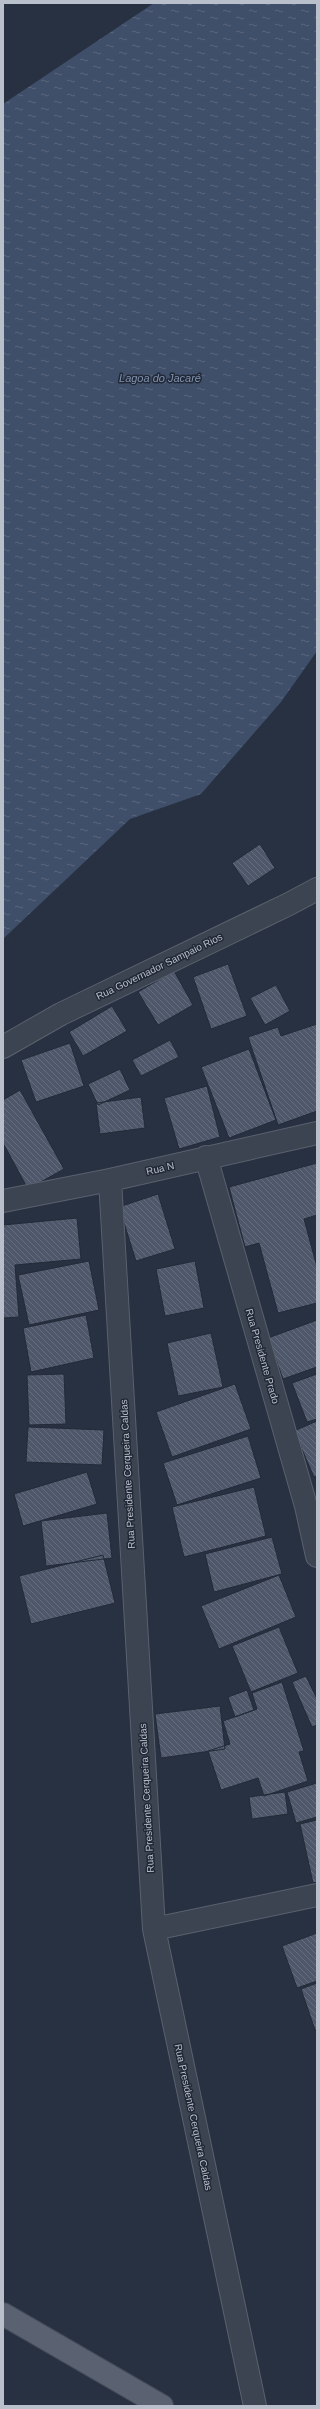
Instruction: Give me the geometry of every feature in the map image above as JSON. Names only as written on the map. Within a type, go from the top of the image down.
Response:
[{"type":"main road","points":[[3,2314],[162,2406]]},
{"type":"street","name":"Rua Governador Sampaio Rios","points":[[3,1047],[60,1014],[289,904],[317,889]]},
{"type":"street","name":"Rua N","points":[[3,1200],[110,1180],[317,1133]]},
{"type":"street","name":"Rua Presidente Prado","points":[[206,1158],[311,1505],[317,1556]]},
{"type":"street","name":"Rua Presidente Cerqueira Caldas","points":[[110,1180],[154,1929],[255,2406]]},
{"type":"street","points":[[154,1929],[317,1895]]},
{"type":"water","name":"Lagoa do Jacaré","points":[[154,3],[317,3],[317,651],[281,702],[201,794],[130,819],[3,939],[3,104]]},
{"type":"building","points":[[260,844],[275,868],[248,886],[232,863]]},
{"type":"building","points":[[228,964],[247,1016],[211,1029],[193,977]]},
{"type":"building","points":[[174,971],[193,1005],[158,1025],[138,992]]},
{"type":"building","points":[[276,985],[290,1011],[265,1025],[250,998]]},
{"type":"building","points":[[112,1006],[127,1031],[83,1056],[69,1032]]},
{"type":"building","points":[[317,1024],[317,1111],[278,1125],[248,1037],[278,1027],[281,1036]]},
{"type":"building","points":[[170,1040],[179,1057],[141,1076],[132,1060]]},
{"type":"building","points":[[70,1043],[84,1086],[36,1102],[21,1060]]},
{"type":"building","points":[[249,1049],[276,1120],[229,1138],[201,1067]]},
{"type":"building","points":[[120,1069],[130,1090],[98,1105],[88,1084]]},
{"type":"building","points":[[207,1086],[220,1137],[179,1149],[164,1098]]},
{"type":"building","points":[[20,1090],[64,1169],[28,1189],[3,1143],[3,1100]]},
{"type":"building","points":[[141,1097],[145,1128],[100,1134],[96,1103]]},
{"type":"building","points":[[317,1163],[317,1215],[304,1219],[317,1267],[317,1303],[278,1313],[259,1243],[245,1247],[229,1187]]},
{"type":"building","points":[[158,1194],[175,1249],[136,1261],[119,1207]]},
{"type":"building","points":[[77,1218],[81,1259],[15,1265],[19,1317],[3,1318],[3,1225]]},
{"type":"building","points":[[89,1261],[99,1310],[29,1325],[18,1275]]},
{"type":"building","points":[[195,1261],[204,1308],[165,1316],[156,1269]]},
{"type":"building","points":[[86,1315],[94,1358],[31,1372],[23,1328]]},
{"type":"building","points":[[317,1320],[317,1367],[283,1379],[268,1338]]},
{"type":"building","points":[[211,1333],[223,1387],[178,1396],[167,1343]]},
{"type":"building","points":[[64,1374],[66,1424],[29,1425],[27,1375]]},
{"type":"building","points":[[317,1374],[317,1419],[307,1422],[292,1383]]},
{"type":"building","points":[[235,1384],[251,1429],[172,1457],[156,1412]]},
{"type":"building","points":[[317,1421],[317,1476],[314,1477],[294,1431]]},
{"type":"building","points":[[28,1427],[104,1430],[102,1465],[26,1462]]},
{"type":"building","points":[[248,1436],[261,1478],[177,1505],[163,1463]]},
{"type":"building","points":[[87,1472],[97,1504],[23,1526],[14,1494]]},
{"type":"building","points":[[254,1487],[266,1536],[184,1557],[172,1507]]},
{"type":"building","points":[[107,1513],[112,1558],[46,1566],[41,1521]]},
{"type":"building","points":[[272,1537],[282,1574],[214,1592],[205,1554]]},
{"type":"building","points":[[103,1555],[115,1603],[31,1624],[19,1576]]},
{"type":"building","points":[[279,1575],[296,1617],[219,1649],[201,1606]]},
{"type":"building","points":[[279,1627],[298,1673],[251,1692],[232,1646]]},
{"type":"building","points":[[306,1676],[317,1699],[317,1725],[312,1727],[292,1682]]},
{"type":"building","points":[[282,1682],[304,1751],[299,1752],[308,1781],[264,1796],[258,1778],[221,1790],[208,1751],[230,1744],[223,1721],[257,1709],[252,1693]]},
{"type":"building","points":[[247,1690],[254,1710],[235,1717],[228,1697]]},
{"type":"building","points":[[220,1706],[225,1749],[161,1758],[155,1714]]},
{"type":"building","points":[[317,1783],[317,1817],[296,1823],[287,1792]]},
{"type":"building","points":[[285,1792],[288,1814],[252,1819],[249,1797]]},
{"type":"building","points":[[317,1820],[317,1882],[313,1883],[300,1824]]},
{"type":"building","points":[[317,1933],[317,1981],[297,1988],[282,1946]]},
{"type":"building","points":[[317,1983],[317,2030],[315,2030],[301,1989]]}]
